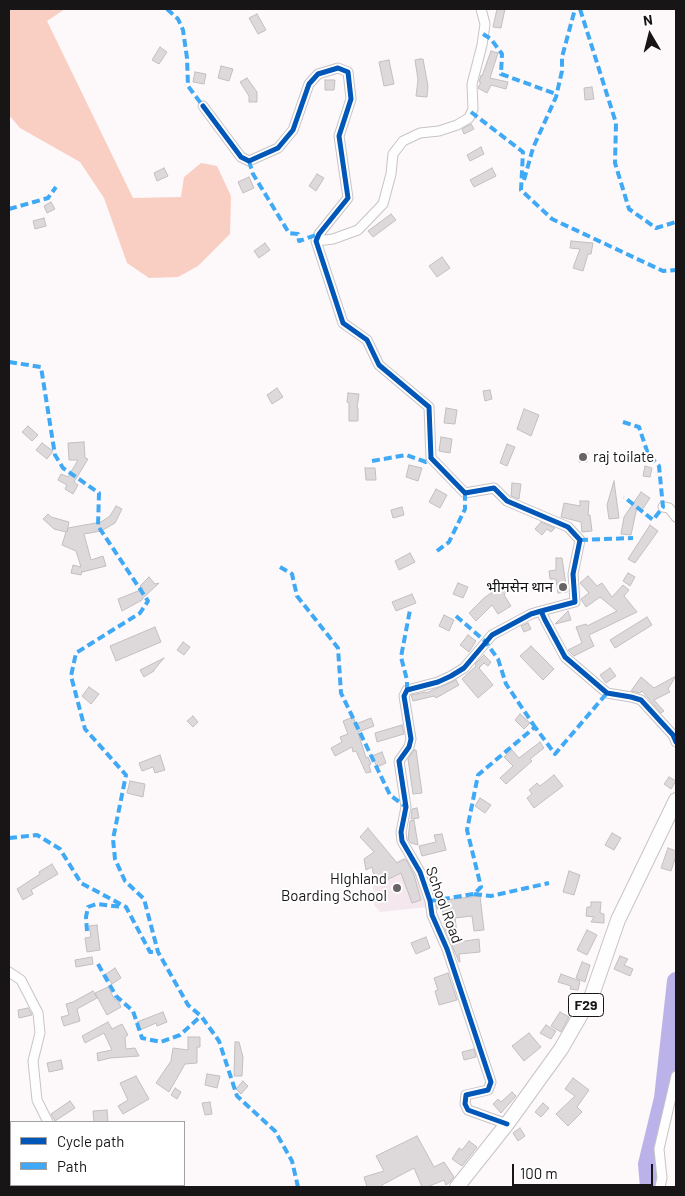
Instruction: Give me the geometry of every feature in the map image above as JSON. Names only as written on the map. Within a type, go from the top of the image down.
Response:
[{"type":"main road","name":"F29","points":[[458,1187],[507,1124],[561,1049],[592,994],[618,920],[676,800]]},
{"type":"street","points":[[316,241],[333,239],[358,230],[383,204],[391,174],[393,154],[403,141],[420,133],[439,132],[469,118],[473,109],[472,84],[482,45],[485,24],[481,9]]},
{"type":"street","points":[[203,106],[241,157],[249,161],[278,148],[293,130],[309,84],[318,74],[338,68],[348,72],[351,99],[339,136],[348,198],[319,234],[316,241],[343,323],[367,340],[379,365],[429,407],[432,458],[465,493],[494,488],[506,501],[568,527],[580,540],[573,574],[575,602],[541,611],[565,657],[607,693],[631,696],[640,700],[672,735],[676,742]]},
{"type":"street","points":[[663,507],[669,508],[676,517]]},
{"type":"street","name":"School Road","points":[[507,1124],[468,1110],[465,1104],[466,1095],[488,1090],[492,1082],[447,949],[432,915],[430,901],[420,872],[402,841],[401,832],[406,807],[399,761],[408,748],[411,739],[404,696],[406,690],[438,682],[451,676],[464,668],[492,635],[531,614],[541,611]]},
{"type":"street","points":[[9,972],[21,980],[38,1013],[40,1033],[33,1061],[37,1100],[48,1121]]},
{"type":"street","points":[[660,1187],[662,1178],[659,1150],[676,1076]]},
{"type":"shaded area","points":[[9,9],[65,9],[47,21],[133,198],[181,197],[184,177],[201,163],[217,166],[231,196],[230,234],[198,266],[178,277],[149,278],[127,263],[104,198],[80,162],[20,128],[9,115]]},
{"type":"shaded area","name":"HIghland Boarding School","points":[[409,856],[428,907],[380,912],[374,905],[372,871]]},
{"type":"building","points":[[497,9],[505,9],[501,28],[493,27]]},
{"type":"building","points":[[257,14],[266,30],[258,34],[249,18]]},
{"type":"building","points":[[160,47],[167,52],[159,64],[152,60]]},
{"type":"building","points":[[491,51],[498,53],[490,78],[508,82],[506,89],[491,85],[487,93],[478,88]]},
{"type":"building","points":[[423,59],[428,86],[427,97],[416,96],[418,80],[415,60]]},
{"type":"building","points":[[389,60],[394,84],[384,86],[379,62]]},
{"type":"building","points":[[221,66],[233,69],[229,81],[218,78]]},
{"type":"building","points":[[195,72],[206,74],[204,84],[193,82]]},
{"type":"building","points":[[247,78],[257,92],[257,102],[249,102],[249,96],[240,82]]},
{"type":"building","points":[[325,80],[335,80],[334,90],[325,90]]},
{"type":"building","points":[[592,87],[594,99],[585,100],[584,88]]},
{"type":"building","points":[[471,124],[474,129],[464,134],[462,129]]},
{"type":"building","points":[[481,147],[484,154],[470,161],[467,155]]},
{"type":"building","points":[[164,168],[168,176],[157,181],[154,173]]},
{"type":"building","points":[[492,168],[496,176],[474,187],[470,180]]},
{"type":"building","points":[[317,174],[324,178],[316,191],[309,186]]},
{"type":"building","points":[[249,177],[254,188],[243,193],[238,182]]},
{"type":"building","points":[[51,202],[55,209],[47,213],[44,206]]},
{"type":"building","points":[[391,214],[396,220],[373,237],[368,231]]},
{"type":"building","points":[[44,218],[46,226],[35,229],[33,221]]},
{"type":"building","points":[[571,241],[593,243],[591,254],[588,254],[583,271],[573,268],[580,249],[570,248]]},
{"type":"building","points":[[265,243],[270,250],[259,258],[254,251]]},
{"type":"building","points":[[442,257],[450,268],[437,277],[429,266]]},
{"type":"building","points":[[277,388],[283,397],[272,404],[267,395]]},
{"type":"building","points":[[490,390],[492,399],[485,401],[483,391]]},
{"type":"building","points":[[348,393],[359,394],[358,421],[349,421]]},
{"type":"building","points":[[446,408],[457,410],[455,424],[444,423]]},
{"type":"building","points":[[524,409],[539,415],[531,436],[517,429]]},
{"type":"building","points":[[28,426],[38,435],[32,441],[22,432]]},
{"type":"building","points":[[441,437],[452,439],[450,453],[439,451]]},
{"type":"building","points":[[84,442],[85,458],[88,459],[74,482],[78,485],[73,494],[65,489],[67,485],[58,480],[61,474],[68,477],[78,460],[69,460],[68,443]]},
{"type":"building","points":[[42,443],[53,451],[47,459],[36,450]]},
{"type":"building","points":[[507,444],[515,447],[507,466],[500,463]]},
{"type":"building","name":"raj toilate","points":[[579,453],[588,453],[587,462],[579,462]]},
{"type":"building","points":[[409,465],[422,468],[418,481],[406,477]]},
{"type":"building","points":[[645,466],[652,468],[650,477],[643,476]]},
{"type":"building","points":[[365,468],[375,468],[376,480],[366,480]]},
{"type":"building","points":[[614,481],[619,518],[609,519],[607,505]]},
{"type":"building","points":[[512,483],[521,484],[519,499],[511,496]]},
{"type":"building","points":[[436,489],[447,495],[440,508],[429,502]]},
{"type":"building","points":[[641,492],[650,498],[642,510],[637,507],[631,535],[621,534],[624,517]]},
{"type":"building","points":[[580,501],[589,501],[588,515],[590,515],[592,531],[582,532],[581,522],[561,517],[564,503],[580,506]]},
{"type":"building","points":[[116,506],[122,509],[115,523],[101,531],[84,534],[91,560],[103,556],[106,566],[82,571],[81,575],[71,573],[73,565],[81,567],[76,551],[62,545],[66,532],[54,529],[43,519],[48,514],[51,517],[69,522],[67,532],[68,528],[101,522],[110,516]]},
{"type":"building","points":[[402,507],[404,515],[393,518],[391,510]]},
{"type":"building","points":[[541,522],[555,528],[551,532],[547,529],[542,535],[535,529]]},
{"type":"building","points":[[650,525],[658,531],[635,563],[628,559]]},
{"type":"building","points":[[410,553],[415,562],[399,570],[395,561]]},
{"type":"building","points":[[556,558],[562,558],[567,592],[558,593],[556,579],[550,579],[549,571],[556,570]]},
{"type":"building","points":[[628,573],[635,577],[630,586],[623,581]]},
{"type":"building","points":[[588,576],[597,586],[602,583],[612,597],[623,585],[629,590],[624,596],[637,612],[589,635],[594,646],[574,656],[568,650],[582,643],[576,627],[586,624],[587,626],[617,611],[600,597],[586,607],[581,599],[589,593],[580,583]]},
{"type":"building","points":[[149,577],[155,584],[159,583],[142,600],[122,611],[118,599],[143,589],[140,586]]},
{"type":"building","points":[[458,583],[468,587],[463,598],[453,594]]},
{"type":"building","points":[[501,586],[511,606],[498,614],[492,605],[476,621],[469,613],[484,598]]},
{"type":"building","points":[[412,594],[416,603],[396,611],[392,602]]},
{"type":"building","points":[[568,611],[571,620],[555,624]]},
{"type":"building","points":[[444,615],[454,620],[449,631],[439,626]]},
{"type":"building","points":[[647,617],[652,625],[615,648],[610,640]]},
{"type":"building","points":[[528,623],[531,629],[524,632],[521,626]]},
{"type":"building","points":[[155,627],[161,642],[116,661],[110,646]]},
{"type":"building","points":[[468,635],[476,641],[469,652],[460,645]]},
{"type":"building","points":[[183,642],[190,647],[184,655],[177,650]]},
{"type":"building","points":[[531,646],[554,669],[543,680],[520,656]]},
{"type":"building","points":[[484,655],[491,662],[488,666],[484,663],[479,668],[493,685],[478,698],[462,679],[476,666],[475,664]]},
{"type":"building","points":[[164,658],[154,671],[144,677],[140,670]]},
{"type":"building","points":[[610,668],[616,676],[606,683],[600,675]]},
{"type":"building","points":[[676,676],[668,689],[670,692],[654,700],[664,711],[661,713],[642,691],[640,693],[631,691],[641,677],[654,688]]},
{"type":"building","points":[[456,680],[459,685],[436,698],[434,696],[413,701],[411,695],[426,693]]},
{"type":"building","points":[[89,687],[99,694],[91,704],[82,696]]},
{"type":"building","points":[[520,714],[530,723],[524,729],[515,720]]},
{"type":"building","points":[[193,716],[198,722],[193,727],[187,721]]},
{"type":"building","points":[[353,717],[356,724],[371,718],[374,726],[358,732],[366,758],[368,757],[371,764],[369,765],[371,772],[366,773],[356,751],[353,752],[352,747],[335,756],[331,748],[342,742],[340,737],[348,734],[343,721]]},
{"type":"building","points":[[402,725],[404,734],[377,742],[375,733]]},
{"type":"building","points":[[540,742],[544,748],[530,759],[532,761],[506,784],[500,778],[513,766],[504,757],[512,750],[519,758]]},
{"type":"building","points":[[416,750],[422,793],[413,794],[408,759]]},
{"type":"building","points":[[382,752],[386,763],[377,767],[372,756]]},
{"type":"building","points":[[160,755],[165,770],[155,773],[153,767],[142,771],[139,763]]},
{"type":"building","points":[[554,775],[563,786],[534,808],[527,798],[532,794],[529,790],[537,783],[540,786]]},
{"type":"building","points":[[669,777],[676,781],[671,789],[664,784]]},
{"type":"building","points":[[130,781],[145,784],[143,797],[127,793]]},
{"type":"building","points":[[480,798],[491,805],[485,813],[475,806]]},
{"type":"building","points":[[417,808],[419,818],[411,819],[412,809]]},
{"type":"building","points":[[414,820],[418,845],[411,843],[408,839],[410,821]]},
{"type":"building","points":[[368,828],[397,863],[404,859],[407,861],[414,875],[421,900],[412,903],[401,873],[376,885],[372,867],[366,870],[364,859],[374,852],[360,837]]},
{"type":"building","points":[[612,833],[621,838],[614,850],[605,845]]},
{"type":"building","points":[[442,834],[446,850],[422,856],[419,846],[436,842],[434,835]]},
{"type":"building","points":[[668,848],[676,851],[671,871],[661,868]]},
{"type":"building","points":[[52,864],[58,874],[31,890],[33,894],[23,900],[17,889]]},
{"type":"building","points":[[569,871],[580,875],[574,895],[563,892]]},
{"type":"building","points":[[480,896],[484,930],[474,931],[472,916],[455,918],[458,942],[479,939],[480,952],[459,954],[459,962],[445,929],[442,908],[437,909],[436,901]]},
{"type":"building","points":[[591,902],[601,902],[600,913],[604,914],[604,923],[591,922],[594,917],[586,916],[587,907],[591,907]]},
{"type":"building","points":[[97,925],[100,950],[87,952],[85,938],[91,937],[89,926]]},
{"type":"building","points":[[587,930],[597,935],[587,955],[577,950]]},
{"type":"building","points":[[426,937],[430,948],[416,954],[411,943]]},
{"type":"building","points":[[620,956],[628,959],[624,965],[633,969],[630,976],[614,969]]},
{"type":"building","points":[[92,957],[93,964],[76,967],[75,960]]},
{"type":"building","points":[[582,962],[590,965],[585,982],[576,978]]},
{"type":"building","points":[[115,968],[121,978],[112,984],[106,974]]},
{"type":"building","points":[[448,973],[457,1000],[439,1005],[435,991],[438,990],[434,978]]},
{"type":"building","points":[[561,974],[580,981],[578,990],[570,989],[571,986],[558,982]]},
{"type":"building","points":[[108,987],[121,1007],[107,1015],[95,993]]},
{"type":"building","points":[[93,991],[97,998],[77,1009],[80,1021],[64,1026],[61,1017],[69,1015],[66,1004]]},
{"type":"building","points":[[28,1008],[32,1015],[19,1018],[18,1010]]},
{"type":"building","points":[[163,1012],[167,1022],[157,1026],[156,1023],[140,1030],[137,1022]]},
{"type":"building","points":[[560,1012],[569,1017],[561,1032],[551,1026]]},
{"type":"building","points":[[108,1022],[112,1029],[122,1024],[128,1035],[125,1037],[126,1049],[135,1048],[139,1056],[110,1058],[98,1061],[97,1053],[112,1050],[104,1033],[85,1043],[82,1036]]},
{"type":"building","points":[[546,1025],[556,1031],[551,1039],[540,1033]]},
{"type":"building","points":[[529,1033],[541,1047],[524,1061],[512,1046]]},
{"type":"building","points":[[188,1037],[200,1037],[200,1047],[197,1047],[197,1063],[185,1064],[169,1092],[156,1083],[171,1061],[173,1048],[188,1050]]},
{"type":"building","points":[[235,1042],[239,1042],[243,1057],[242,1076],[234,1076]]},
{"type":"building","points":[[474,1049],[476,1057],[464,1060],[462,1052]]},
{"type":"building","points":[[61,1060],[63,1069],[49,1072],[47,1063]]},
{"type":"building","points":[[207,1074],[220,1076],[217,1088],[205,1085]]},
{"type":"building","points":[[136,1076],[149,1099],[123,1114],[118,1106],[128,1100],[120,1083]]},
{"type":"building","points":[[573,1078],[589,1090],[577,1107],[582,1112],[568,1126],[556,1114],[575,1096],[565,1089]]},
{"type":"building","points":[[243,1081],[248,1086],[241,1094],[236,1089]]},
{"type":"building","points":[[175,1088],[181,1092],[177,1099],[171,1095]]},
{"type":"building","points":[[512,1092],[516,1096],[501,1113],[493,1104],[498,1099],[501,1102]]},
{"type":"building","points":[[70,1101],[75,1108],[55,1121],[51,1114]]},
{"type":"building","points":[[210,1102],[212,1114],[205,1115],[202,1103]]},
{"type":"building","points":[[543,1103],[549,1108],[541,1117],[535,1112]]},
{"type":"building","points":[[107,1110],[108,1121],[94,1121],[93,1111]]},
{"type":"building","points":[[520,1128],[525,1136],[518,1141],[513,1133]]},
{"type":"building","points":[[417,1136],[434,1167],[444,1162],[454,1177],[450,1182],[446,1185],[444,1180],[427,1187],[422,1187],[414,1168],[382,1185],[382,1187],[367,1187],[364,1177],[384,1171],[376,1156]]},
{"type":"building","points":[[469,1141],[477,1147],[462,1166],[452,1159],[459,1148],[462,1150]]},
{"type":"waterway","points":[[649,1187],[647,1164],[663,1098],[676,981]]},
{"type":"marked path","points":[[167,9],[178,19],[183,30],[188,86],[203,106]]},
{"type":"marked path","points":[[524,180],[533,148],[556,97],[562,71],[562,57],[575,9]]},
{"type":"marked path","points":[[580,9],[616,123],[615,163],[629,209],[656,228],[676,222]]},
{"type":"marked path","points":[[483,34],[491,39],[502,54],[501,74],[556,94]]},
{"type":"marked path","points":[[471,112],[523,152],[521,190],[552,219],[663,271],[676,270]]},
{"type":"marked path","points":[[249,161],[253,174],[289,233],[298,234],[299,241],[319,234]]},
{"type":"marked path","points":[[9,209],[48,198],[56,187]]},
{"type":"marked path","points":[[9,362],[41,367],[55,455],[63,468],[99,493],[98,526],[148,601],[140,613],[76,653],[71,676],[85,729],[126,775],[113,839],[115,859],[125,881],[144,899],[158,952],[188,1005],[201,1016],[219,1041],[237,1096],[275,1131],[292,1161],[298,1187]]},
{"type":"marked path","points":[[623,422],[639,427],[648,454],[659,466],[663,507],[653,520],[624,497]]},
{"type":"marked path","points":[[372,461],[406,455],[426,462],[431,458]]},
{"type":"marked path","points":[[437,551],[449,542],[465,509],[465,493]]},
{"type":"marked path","points":[[580,540],[633,538]]},
{"type":"marked path","points":[[280,567],[292,574],[297,596],[338,648],[341,693],[390,795],[406,807]]},
{"type":"marked path","points":[[407,690],[407,680],[401,657],[410,610]]},
{"type":"marked path","points":[[456,616],[485,641],[498,659],[506,684],[535,727]]},
{"type":"marked path","points":[[430,901],[474,894],[481,887],[467,830],[478,775],[535,727],[555,754],[607,693]]},
{"type":"marked path","points":[[9,838],[37,835],[60,849],[81,883],[126,907],[150,952],[158,952]]},
{"type":"marked path","points":[[474,894],[491,896],[549,883]]},
{"type":"marked path","points":[[87,931],[86,917],[88,907],[96,904],[123,907]]},
{"type":"marked path","points":[[98,964],[116,996],[133,1011],[142,1038],[161,1042],[180,1035],[201,1016]]},
{"type":"cycle path","points":[[203,106],[241,157],[249,161],[278,148],[293,130],[309,84],[318,74],[338,68],[348,72],[351,99],[339,136],[348,198],[319,234],[316,241],[343,323],[367,340],[379,365],[429,407],[431,458],[465,493],[494,488],[507,501],[568,527],[580,540],[573,574],[575,602],[541,611],[545,620],[565,657],[607,693],[641,700],[673,735],[676,742]]},
{"type":"cycle path","points":[[507,1124],[468,1110],[465,1104],[466,1095],[488,1090],[491,1082],[447,949],[432,915],[430,901],[420,872],[402,841],[401,832],[406,807],[399,761],[409,747],[411,739],[404,696],[407,690],[438,682],[451,676],[464,668],[492,635],[531,614],[541,611]]},
{"type":"place","name":"raj toilate","points":[[583,457]]},
{"type":"place","name":"भीमसेन थान","points":[[563,587]]},
{"type":"place","name":"HIghland Boarding School","points":[[397,888]]}]
